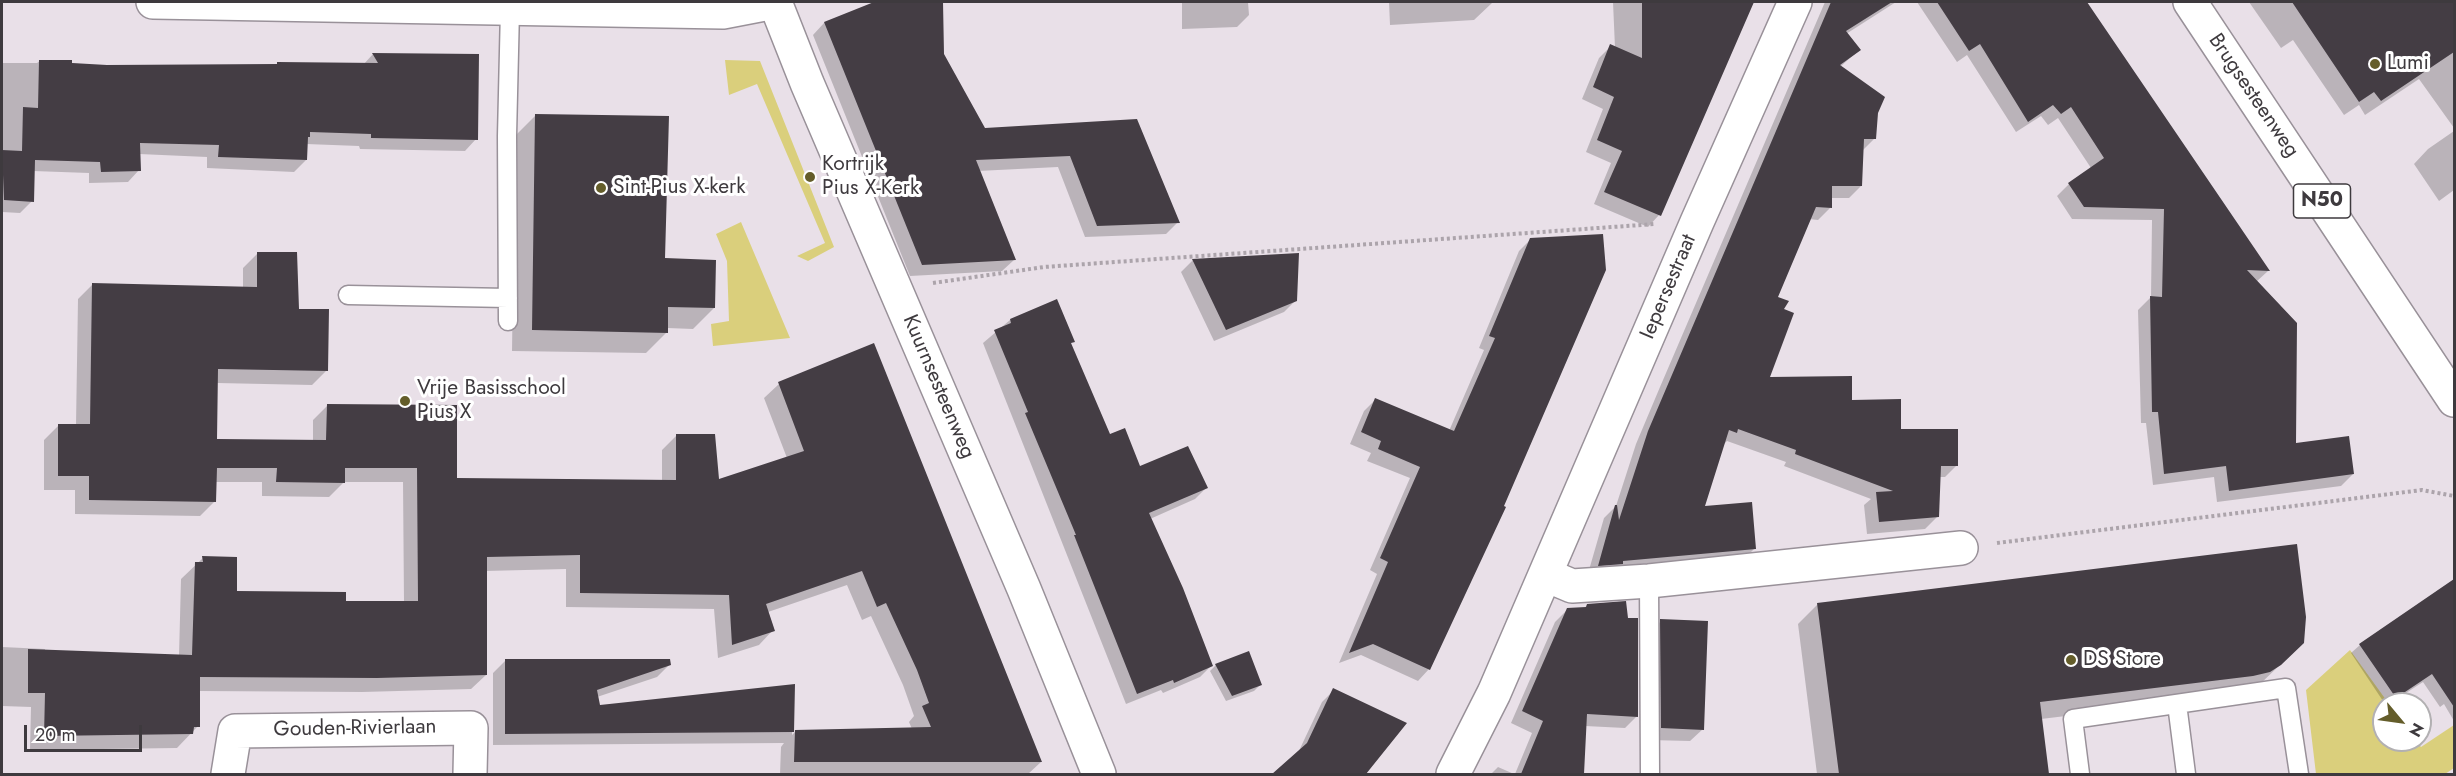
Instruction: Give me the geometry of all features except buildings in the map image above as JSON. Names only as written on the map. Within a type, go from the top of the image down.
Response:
[{"type":"street","points":[[153,2],[723,12],[775,2]]},
{"type":"street","name":"Kuurnsesteenweg","points":[[775,2],[807,83],[1024,589],[1099,774]]},
{"type":"street","name":"Iepersestraat","points":[[1453,774],[1494,693],[1697,222],[1795,2]]},
{"type":"street","name":"Brugsesteenweg","points":[[2190,2],[2454,400]]},
{"type":"street","points":[[1546,575],[1572,586],[1649,581],[1961,548]]},
{"type":"street","name":"Gouden-Rivierlaan","points":[[228,774],[235,731],[471,728],[470,774]]},
{"type":"lane","points":[[508,321],[507,135],[510,9]]},
{"type":"lane","points":[[348,295],[508,298]]},
{"type":"lane","points":[[1649,581],[1650,774]]},
{"type":"lane","points":[[2080,774],[2073,719],[2286,688],[2299,774]]},
{"type":"lane","points":[[2178,704],[2186,774]]},
{"type":"path","points":[[896,288],[1044,267],[1697,222]]},
{"type":"path","points":[[1961,548],[2422,490],[2454,496]]},
{"type":"shaded area","points":[[725,60],[760,61],[834,247],[808,261],[797,256],[825,243],[757,84],[729,95]]},
{"type":"shaded area","points":[[741,222],[790,338],[713,346],[711,324],[729,321],[727,261],[716,234]]},
{"type":"shaded area","points":[[2350,650],[2380,692],[2372,692],[2372,752],[2432,752],[2432,740],[2454,725],[2454,768],[2445,774],[2316,774],[2306,690]]},
{"type":"place","name":"Lumi","points":[[2375,64]]},
{"type":"place","name":"Kortrijk Pius X-Kerk","points":[[810,177]]},
{"type":"place","name":"Sint-Pius X-kerk","points":[[601,188]]},
{"type":"place","name":"Vrije Basisschool Pius X","points":[[405,401]]},
{"type":"place","name":"DS Store","points":[[2071,660]]}]
